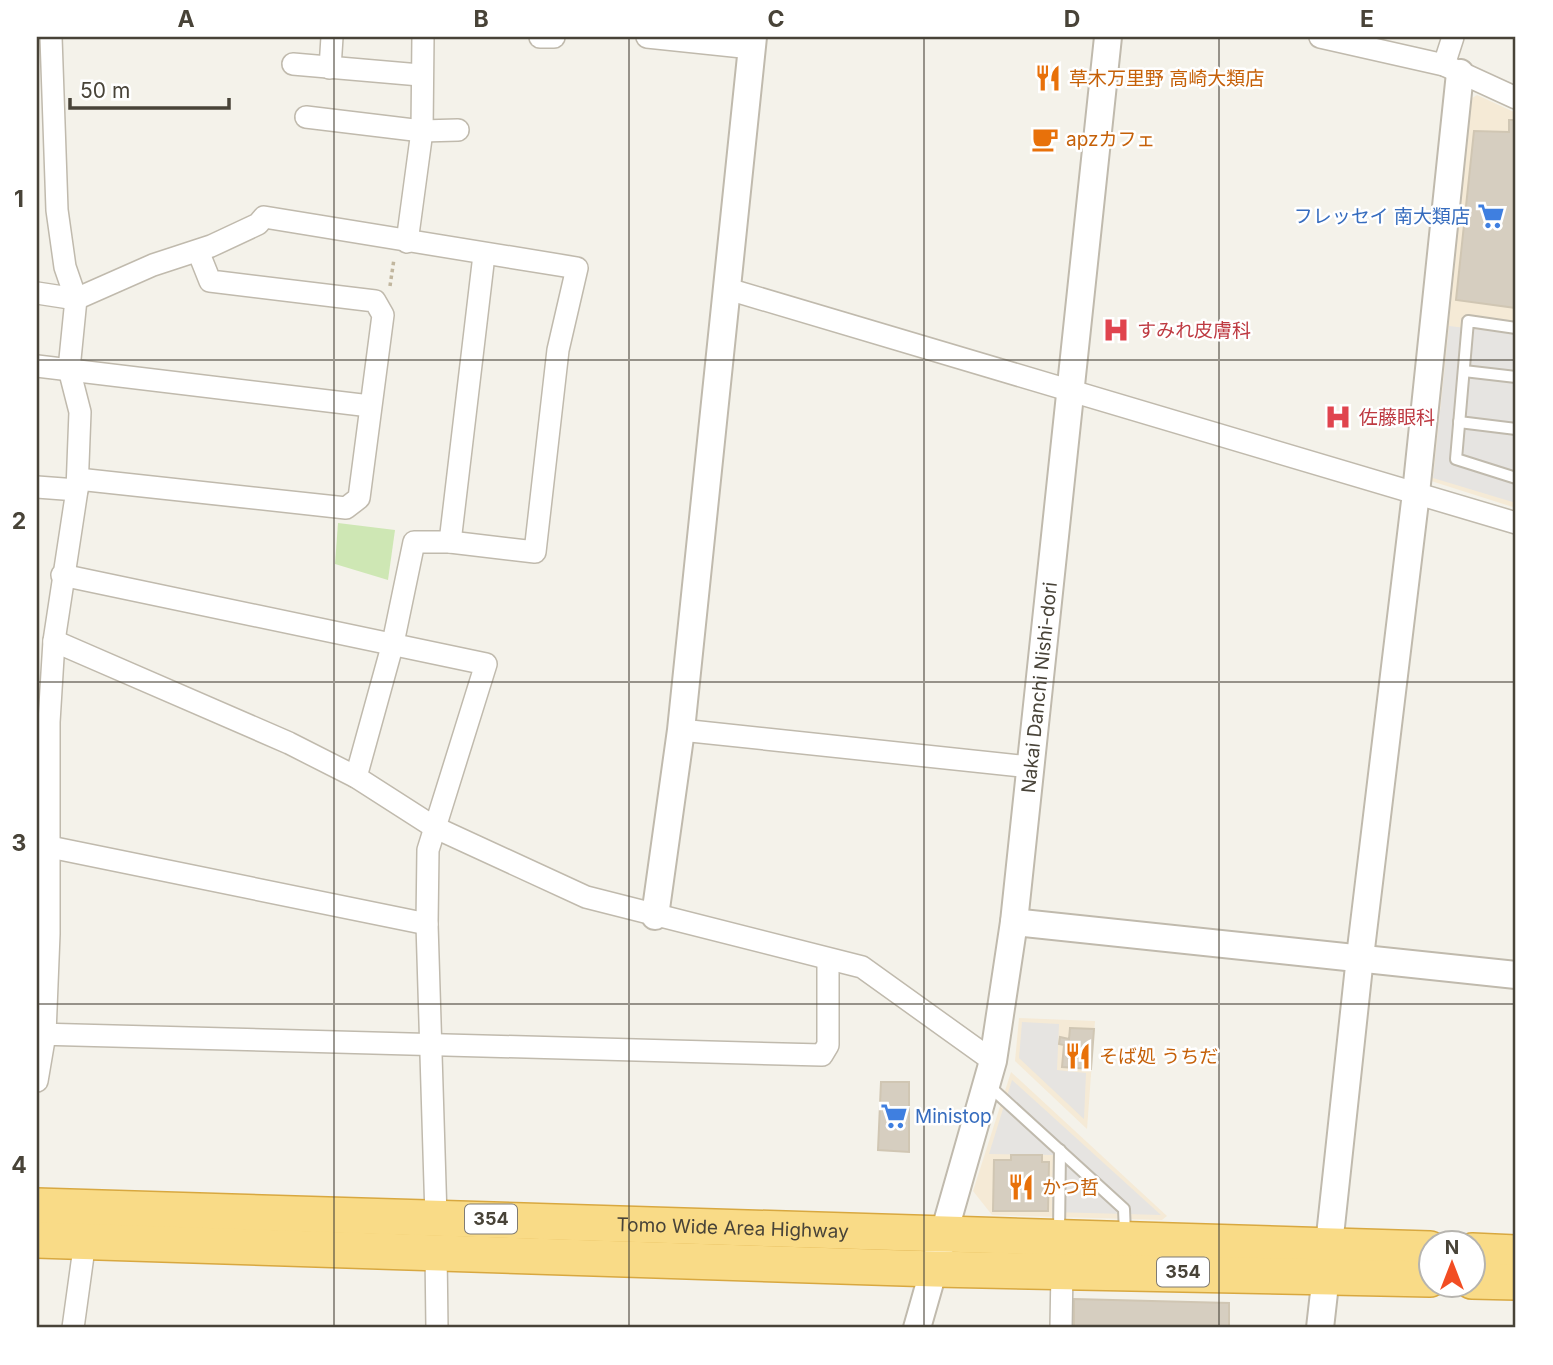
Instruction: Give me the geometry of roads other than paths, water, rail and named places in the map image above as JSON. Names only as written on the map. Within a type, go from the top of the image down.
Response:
[{"type":"highway","name":"Tomo Wide Area Highway","points":[[37,1206],[945,1234],[1060,1254],[1328,1260],[1416,1251]]},
{"type":"highway","name":"Tomo Wide Area Highway","points":[[37,1240],[936,1269],[1060,1254],[1125,1240],[1328,1260],[1416,1276]]},
{"type":"highway","points":[[1486,1252],[1516,1253]]},
{"type":"highway","points":[[1486,1281],[1516,1282]]},
{"type":"street","points":[[37,1081],[41,1034],[43,932],[50,847],[43,721],[48,627],[62,575],[78,484],[80,412],[69,369],[76,299],[65,267],[57,210],[51,37]]},
{"type":"street","points":[[330,68],[332,37]]},
{"type":"street","points":[[402,241],[422,131],[420,75],[423,37]]},
{"type":"street","points":[[540,37],[554,37]]},
{"type":"street","points":[[647,37],[753,43],[681,730],[655,916]]},
{"type":"street","name":"Nakai Danchi Nishi-dori","points":[[917,1328],[936,1269],[989,1072],[1014,922],[1108,37]]},
{"type":"street","points":[[1320,37],[1452,69],[1516,98]]},
{"type":"street","points":[[1320,1328],[1360,957],[1416,493],[1453,37]]},
{"type":"street","points":[[293,64],[420,75]]},
{"type":"street","points":[[306,117],[422,131],[458,130]]},
{"type":"street","points":[[37,293],[76,299],[153,265],[198,251],[258,224],[264,217],[484,255],[577,268],[558,350],[535,552],[450,542],[414,542],[393,643],[356,777]]},
{"type":"street","points":[[37,487],[78,484],[346,508],[359,498],[383,315],[374,301],[210,281],[198,251]]},
{"type":"street","points":[[450,542],[484,255]]},
{"type":"street","points":[[728,289],[1516,523]]},
{"type":"street","points":[[37,366],[370,406]]},
{"type":"street","points":[[62,575],[486,664],[428,850],[427,924],[433,1046],[436,1217]]},
{"type":"street","points":[[48,627],[356,777],[434,827],[586,897],[862,967],[989,1072]]},
{"type":"street","points":[[681,730],[1030,767]]},
{"type":"street","points":[[50,847],[427,924]]},
{"type":"street","points":[[1014,922],[1516,975]]},
{"type":"street","points":[[41,1034],[822,1055],[828,1045],[828,959]]},
{"type":"street","points":[[73,1328],[85,1241]]},
{"type":"street","points":[[436,1252],[437,1328]]},
{"type":"street","points":[[1060,1254],[1061,1328]]},
{"type":"lane","points":[[1516,328],[1468,321],[1456,459],[1516,478]]},
{"type":"lane","points":[[1464,370],[1516,377]]},
{"type":"lane","points":[[1459,422],[1516,429]]},
{"type":"lane","points":[[989,1072],[1060,1150],[1124,1209],[1125,1240]]},
{"type":"lane","points":[[1060,1150],[1060,1254]]},
{"type":"place","name":"草木万里野 高崎大類店","points":[[1048,78]]},
{"type":"place","name":"apzカフェ","points":[[1045,139]]},
{"type":"place","name":"フレッセイ 南大類店","points":[[1491,216]]},
{"type":"place","name":"すみれ皮膚科","points":[[1116,330]]},
{"type":"place","name":"佐藤眼科","points":[[1338,417]]},
{"type":"place","name":"そば処 うちだ","points":[[1078,1056]]},
{"type":"place","name":"Ministop","points":[[894,1116]]},
{"type":"place","name":"かつ哲","points":[[1021,1187]]}]
